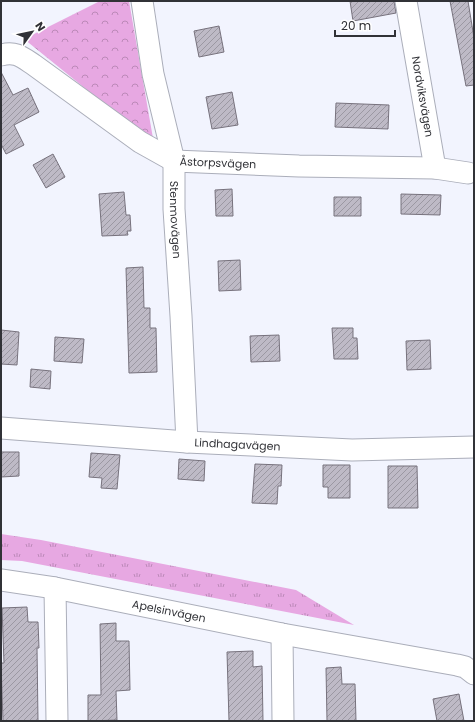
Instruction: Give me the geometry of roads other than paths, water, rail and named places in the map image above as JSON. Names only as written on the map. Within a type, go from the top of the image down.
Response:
[{"type":"street","name":"Stenmovägen","points":[[142,1],[153,74],[174,161],[174,209],[187,442]]},
{"type":"street","name":"Nordviksvägen","points":[[406,1],[435,168]]},
{"type":"street","name":"Åstorpsvägen","points":[[1,55],[7,53],[17,54],[140,142],[174,161],[299,166],[435,168],[468,172]]},
{"type":"street","name":"Lindhagavägen","points":[[1,428],[187,442],[352,450],[474,448]]},
{"type":"street","name":"Apelsinvägen","points":[[1,580],[55,588],[282,634],[457,665],[465,667],[474,674]]},
{"type":"street","points":[[55,588],[57,721]]},
{"type":"street","points":[[282,634],[283,721]]}]
